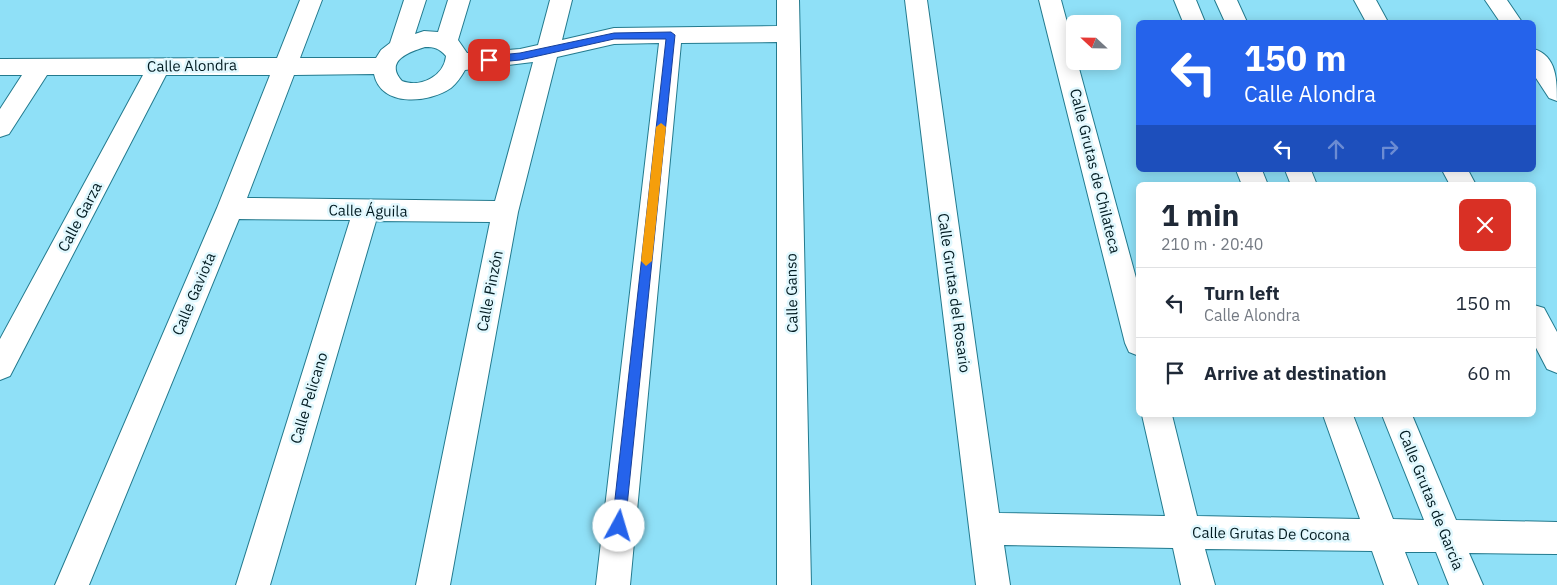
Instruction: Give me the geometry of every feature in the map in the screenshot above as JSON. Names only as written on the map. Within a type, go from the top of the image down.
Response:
[{"type":"street","name":"Calle Gaviota","points":[[72,585],[230,208],[311,0]]},
{"type":"street","points":[[400,46],[415,0]]},
{"type":"street","points":[[446,42],[459,0]]},
{"type":"street","name":"Calle Pinzón","points":[[433,585],[505,212],[546,50],[561,0]]},
{"type":"street","name":"Calle Ganso","points":[[788,0],[794,585]]},
{"type":"street","name":"Calle Grutas del Rosario","points":[[916,0],[993,585]]},
{"type":"street","name":"Calle Grutas de Chilateca","points":[[1050,0],[1136,331]]},
{"type":"street","points":[[1185,0],[1193,20]]},
{"type":"street","points":[[1226,0],[1235,20]]},
{"type":"street","points":[[1365,0],[1376,20]]},
{"type":"street","points":[[1496,0],[1510,20]]},
{"type":"street","points":[[457,62],[520,57],[614,36],[789,34]]},
{"type":"street","points":[[612,585],[671,35]]},
{"type":"street","points":[[424,39],[446,42],[457,54],[457,62],[454,71],[442,82],[425,90],[413,91],[401,90],[391,86],[385,79],[384,66],[391,53],[400,46],[424,39]]},
{"type":"street","points":[[1536,60],[1557,92]]},
{"type":"street","points":[[0,128],[40,66]]},
{"type":"street","name":"Calle Garza","points":[[0,368],[159,66]]},
{"type":"street","name":"Calle Alondra","points":[[0,67],[384,66]]},
{"type":"street","name":"Calle Águila","points":[[230,208],[505,212]]},
{"type":"street","name":"Calle Pelicano","points":[[252,585],[366,211]]},
{"type":"street","points":[[1536,321],[1557,360]]},
{"type":"street","points":[[1157,417],[1198,585]]},
{"type":"street","points":[[1339,417],[1401,585]]},
{"type":"street","name":"Calle Grutas de García","points":[[1398,417],[1466,585]]},
{"type":"street","name":"Calle Grutas De Cocona","points":[[986,529],[1557,538]]},
{"type":"slow traffic","points":[[646,261],[661,127]]},
{"type":"route","points":[[489,60],[520,57],[614,36],[671,35],[619,526]]}]
